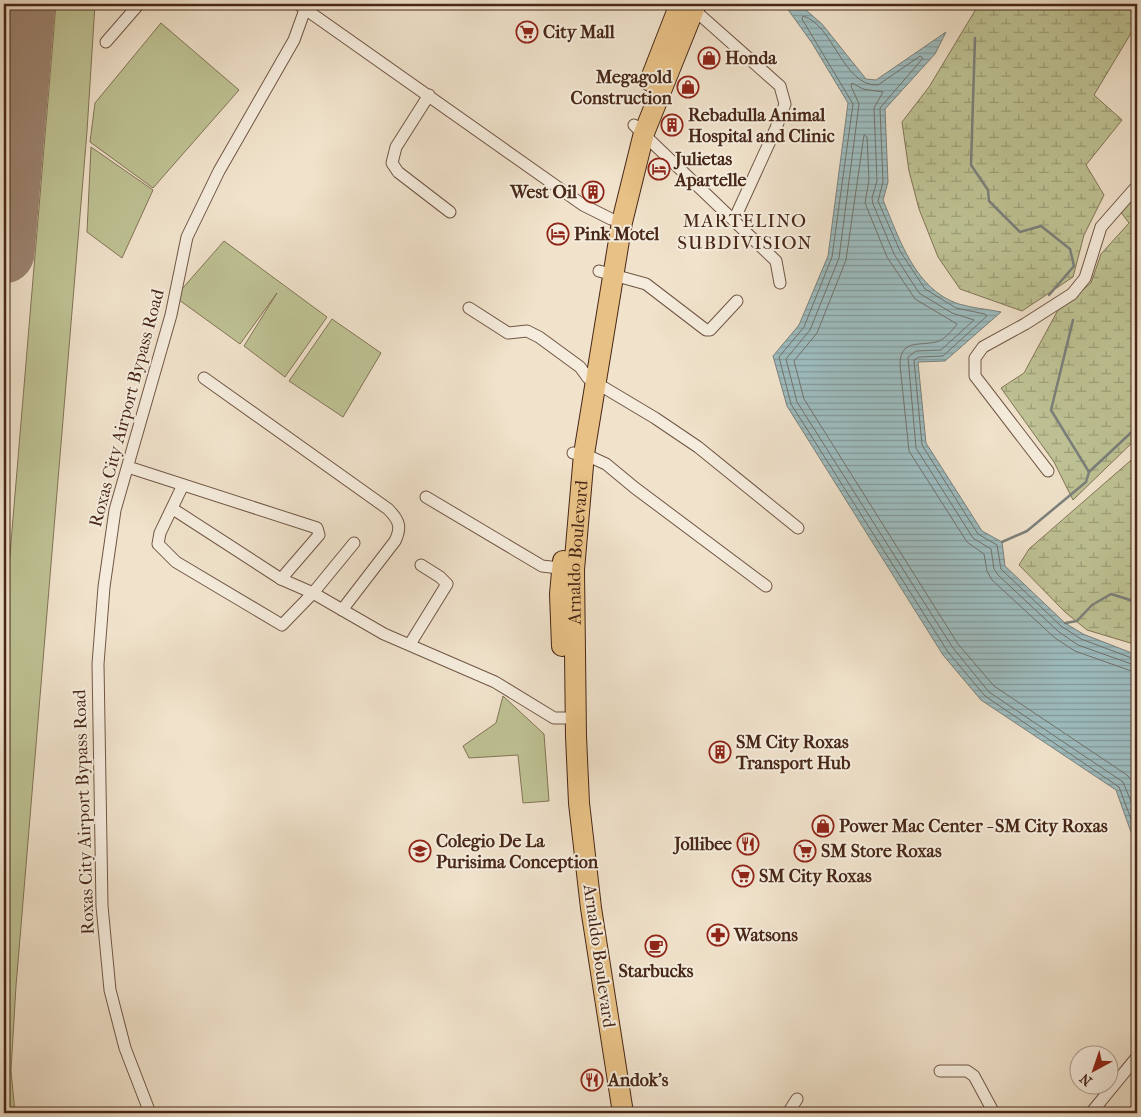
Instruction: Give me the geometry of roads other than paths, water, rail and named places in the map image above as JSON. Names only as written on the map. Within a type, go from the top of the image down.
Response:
[{"type":"highway","name":"Arnaldo Boulevard","points":[[613,1113],[586,908],[579,803],[569,730],[568,569],[578,453],[592,380],[606,272],[639,129],[688,5]]},
{"type":"highway","name":"Arnaldo Boulevard","points":[[600,1007],[623,1113]]},
{"type":"street","points":[[106,42],[139,4]]},
{"type":"street","points":[[298,4],[583,205],[617,221]]},
{"type":"street","name":"Roxas City Airport Bypass Road","points":[[150,1113],[125,1048],[110,990],[102,906],[99,828],[98,664],[104,587],[115,510],[171,315],[187,237],[219,170],[294,40],[307,4]]},
{"type":"street","points":[[688,5],[780,86],[785,104],[734,220]]},
{"type":"street","points":[[429,95],[396,147],[392,163],[403,176],[450,212]]},
{"type":"street","points":[[639,129],[776,261],[780,283]]},
{"type":"street","points":[[1048,471],[975,376],[975,358],[983,346],[1025,324],[1072,294],[1085,278],[1101,227],[1137,186]]},
{"type":"street","points":[[606,272],[646,284],[706,330],[710,330],[737,301]]},
{"type":"street","points":[[469,308],[508,333],[527,331],[539,337],[580,367],[592,380],[698,447],[798,528]]},
{"type":"street","points":[[204,378],[388,509],[398,520],[400,531],[394,541],[342,610]]},
{"type":"street","points":[[578,453],[606,464],[635,488],[766,586]]},
{"type":"street","points":[[128,467],[317,528],[319,535],[281,579]]},
{"type":"street","points":[[183,485],[160,533],[158,544],[176,562],[282,625],[313,593],[354,543]]},
{"type":"street","points":[[426,497],[542,566],[568,569]]},
{"type":"street","points":[[173,508],[281,579],[313,593],[384,634],[495,682],[554,718],[569,730]]},
{"type":"street","points":[[410,644],[446,584],[421,565]]},
{"type":"street","points":[[1091,1113],[1137,1057]]},
{"type":"street","points":[[940,1071],[967,1071],[974,1076],[994,1113]]},
{"type":"street","points":[[788,1113],[797,1099]]},
{"type":"water","points":[[784,4],[799,4],[822,24],[866,79],[876,80],[946,32],[935,54],[885,109],[888,182],[883,200],[910,261],[931,287],[944,297],[959,304],[1001,312],[945,361],[918,362],[926,443],[982,531],[1002,542],[1005,566],[1065,623],[1083,634],[1137,655],[1137,849],[1116,790],[981,700],[943,655],[787,406],[773,356],[799,325],[828,256],[848,103],[812,43]]},
{"type":"waterway","points":[[975,38],[971,165],[988,190],[989,201],[1020,232],[1041,226],[1070,249],[1074,266],[1049,295]]},
{"type":"waterway","points":[[1002,542],[1027,531],[1086,482],[1089,472],[1051,410],[1073,320]]},
{"type":"waterway","points":[[1089,472],[1137,427]]},
{"type":"waterway","points":[[1065,623],[1077,621],[1092,605],[1111,594],[1137,602]]},
{"type":"place","name":"City Mall","points":[[527,32]]},
{"type":"place","name":"Honda","points":[[709,58]]},
{"type":"place","name":"Megagold Construction","points":[[688,87]]},
{"type":"place","name":"Rebadulla Animal Hospital and Clinic","points":[[672,125]]},
{"type":"place","name":"Julietas Apartelle","points":[[659,169]]},
{"type":"place","name":"West Oil","points":[[593,192]]},
{"type":"place","name":"Pink Motel","points":[[558,234]]},
{"type":"place","name":"SM City Roxas Transport Hub","points":[[720,752]]},
{"type":"place","name":"Power Mac Center - SM City Roxas","points":[[823,826]]},
{"type":"place","name":"Jollibee","points":[[748,844]]},
{"type":"place","name":"Colegio De La Purisima Conception","points":[[420,851]]},
{"type":"place","name":"SM Store Roxas","points":[[805,851]]},
{"type":"place","name":"SM City Roxas","points":[[743,876]]},
{"type":"place","name":"Watsons","points":[[718,935]]},
{"type":"place","name":"Starbucks","points":[[656,946]]},
{"type":"place","name":"Andok's","points":[[592,1080]]},
{"type":"district","name":"MARTELINO SUBDIVISION","points":[[745,232]]}]
